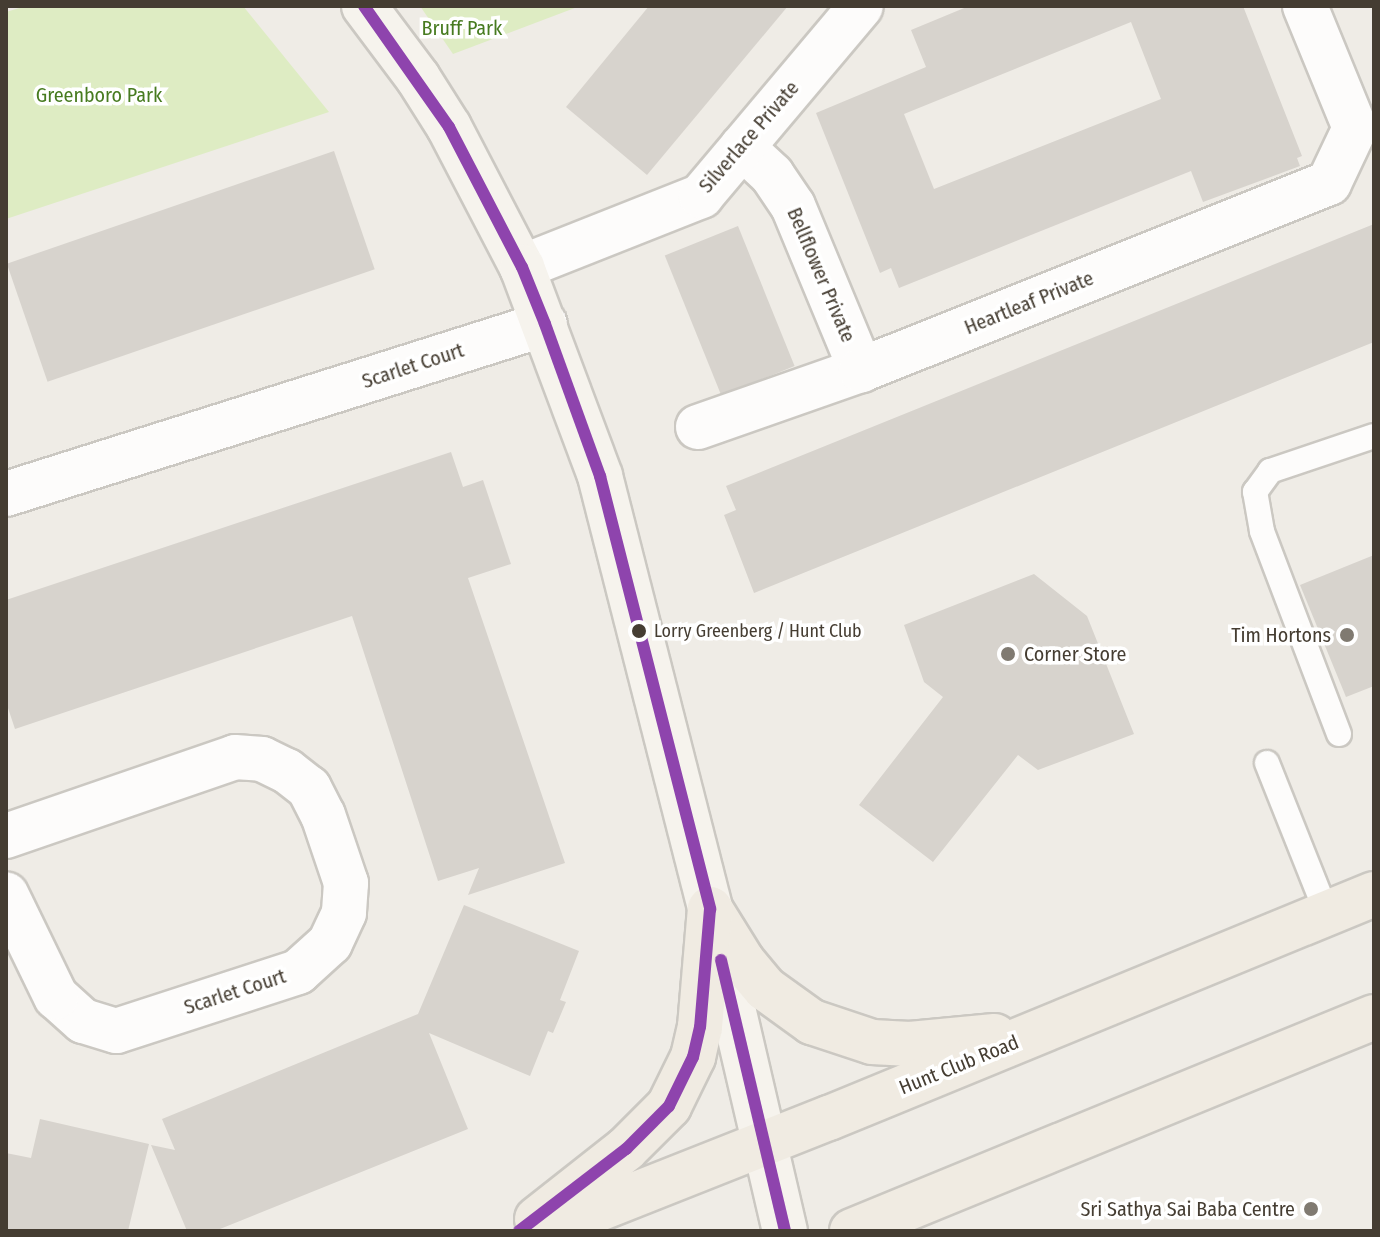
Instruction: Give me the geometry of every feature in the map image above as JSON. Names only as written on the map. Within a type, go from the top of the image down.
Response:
[{"type":"main road","name":"Hunt Club Road","points":[[543,1231],[764,1144],[1374,894]]},
{"type":"main road","points":[[710,909],[743,962],[766,989],[788,1009],[837,1032],[872,1042],[910,1044],[1041,1031]]},
{"type":"main road","points":[[519,1231],[626,1149],[669,1106],[693,1057],[700,1027],[710,909]]},
{"type":"main road","points":[[852,1231],[1374,1017]]},
{"type":"street","points":[[364,6],[418,78],[449,127],[522,267],[600,476],[710,909],[785,1231]]},
{"type":"street","name":"Silverlace Private","points":[[522,267],[701,196],[861,6]]},
{"type":"street","name":"Heartleaf Private","points":[[698,427],[861,370],[1329,183],[1355,128],[1305,6]]},
{"type":"street","name":"Bellflower Private","points":[[742,147],[772,175],[793,206],[861,370]]},
{"type":"street","name":"Scarlet Court","points":[[6,494],[545,324]]},
{"type":"street","name":"Scarlet Court","points":[[6,836],[235,757],[262,759],[287,771],[309,788],[323,815],[346,883],[344,913],[330,943],[298,972],[116,1031],[83,1021],[56,997],[6,894]]},
{"type":"lane","points":[[1339,734],[1262,531],[1255,492],[1270,471],[1374,436]]},
{"type":"lane","points":[[1267,763],[1327,914]]},
{"type":"green space","name":"Greenboro Park","points":[[26,6],[243,6],[329,112],[6,219],[6,12]]},
{"type":"green space","name":"Bruff Park","points":[[420,6],[580,6],[453,54]]},
{"type":"building","points":[[649,6],[788,6],[647,175],[566,107]]},
{"type":"building","points":[[969,6],[1243,6],[1302,156],[1297,158],[1300,166],[1203,202],[1191,171],[899,288],[891,268],[880,273],[816,113],[926,67],[911,30]],"holes":[[[1131,22],[1161,99],[934,189],[904,114]]]},
{"type":"building","points":[[334,151],[375,269],[48,382],[7,264]]},
{"type":"building","points":[[1374,224],[1374,342],[754,593],[724,515],[736,510],[726,486]]},
{"type":"building","points":[[738,226],[795,366],[721,396],[665,256]]},
{"type":"building","points":[[451,452],[463,487],[483,480],[511,564],[468,578],[565,863],[468,895],[479,868],[438,881],[352,616],[15,729],[6,702],[6,600]]},
{"type":"building","name":"Tim Hortons","points":[[1374,555],[1374,686],[1346,697],[1300,585]]},
{"type":"building","name":"Corner Store","points":[[1034,574],[1087,616],[1134,734],[1038,770],[1018,755],[933,862],[859,805],[943,697],[924,682],[904,625]]},
{"type":"building","points":[[464,905],[579,951],[560,1000],[566,1002],[553,1033],[548,1031],[530,1076],[429,1033],[468,1129],[215,1231],[187,1231],[151,1145],[175,1150],[162,1119],[418,1014]]},
{"type":"building","points":[[40,1119],[149,1144],[128,1231],[6,1231],[6,1153],[31,1158]]},
{"type":"transit line","points":[[364,6],[449,127],[522,267],[545,324],[600,476],[710,909],[700,1027],[693,1057],[669,1106],[626,1149],[519,1231]]},
{"type":"transit line","points":[[721,960],[785,1231]]},
{"type":"place","name":"Lorry Greenberg / Hunt Club","points":[[639,631]]},
{"type":"place","name":"Tim Hortons","points":[[1347,635]]},
{"type":"place","name":"Corner Store","points":[[1008,654]]},
{"type":"place","name":"Sri Sathya Sai Baba Centre","points":[[1311,1209]]}]
